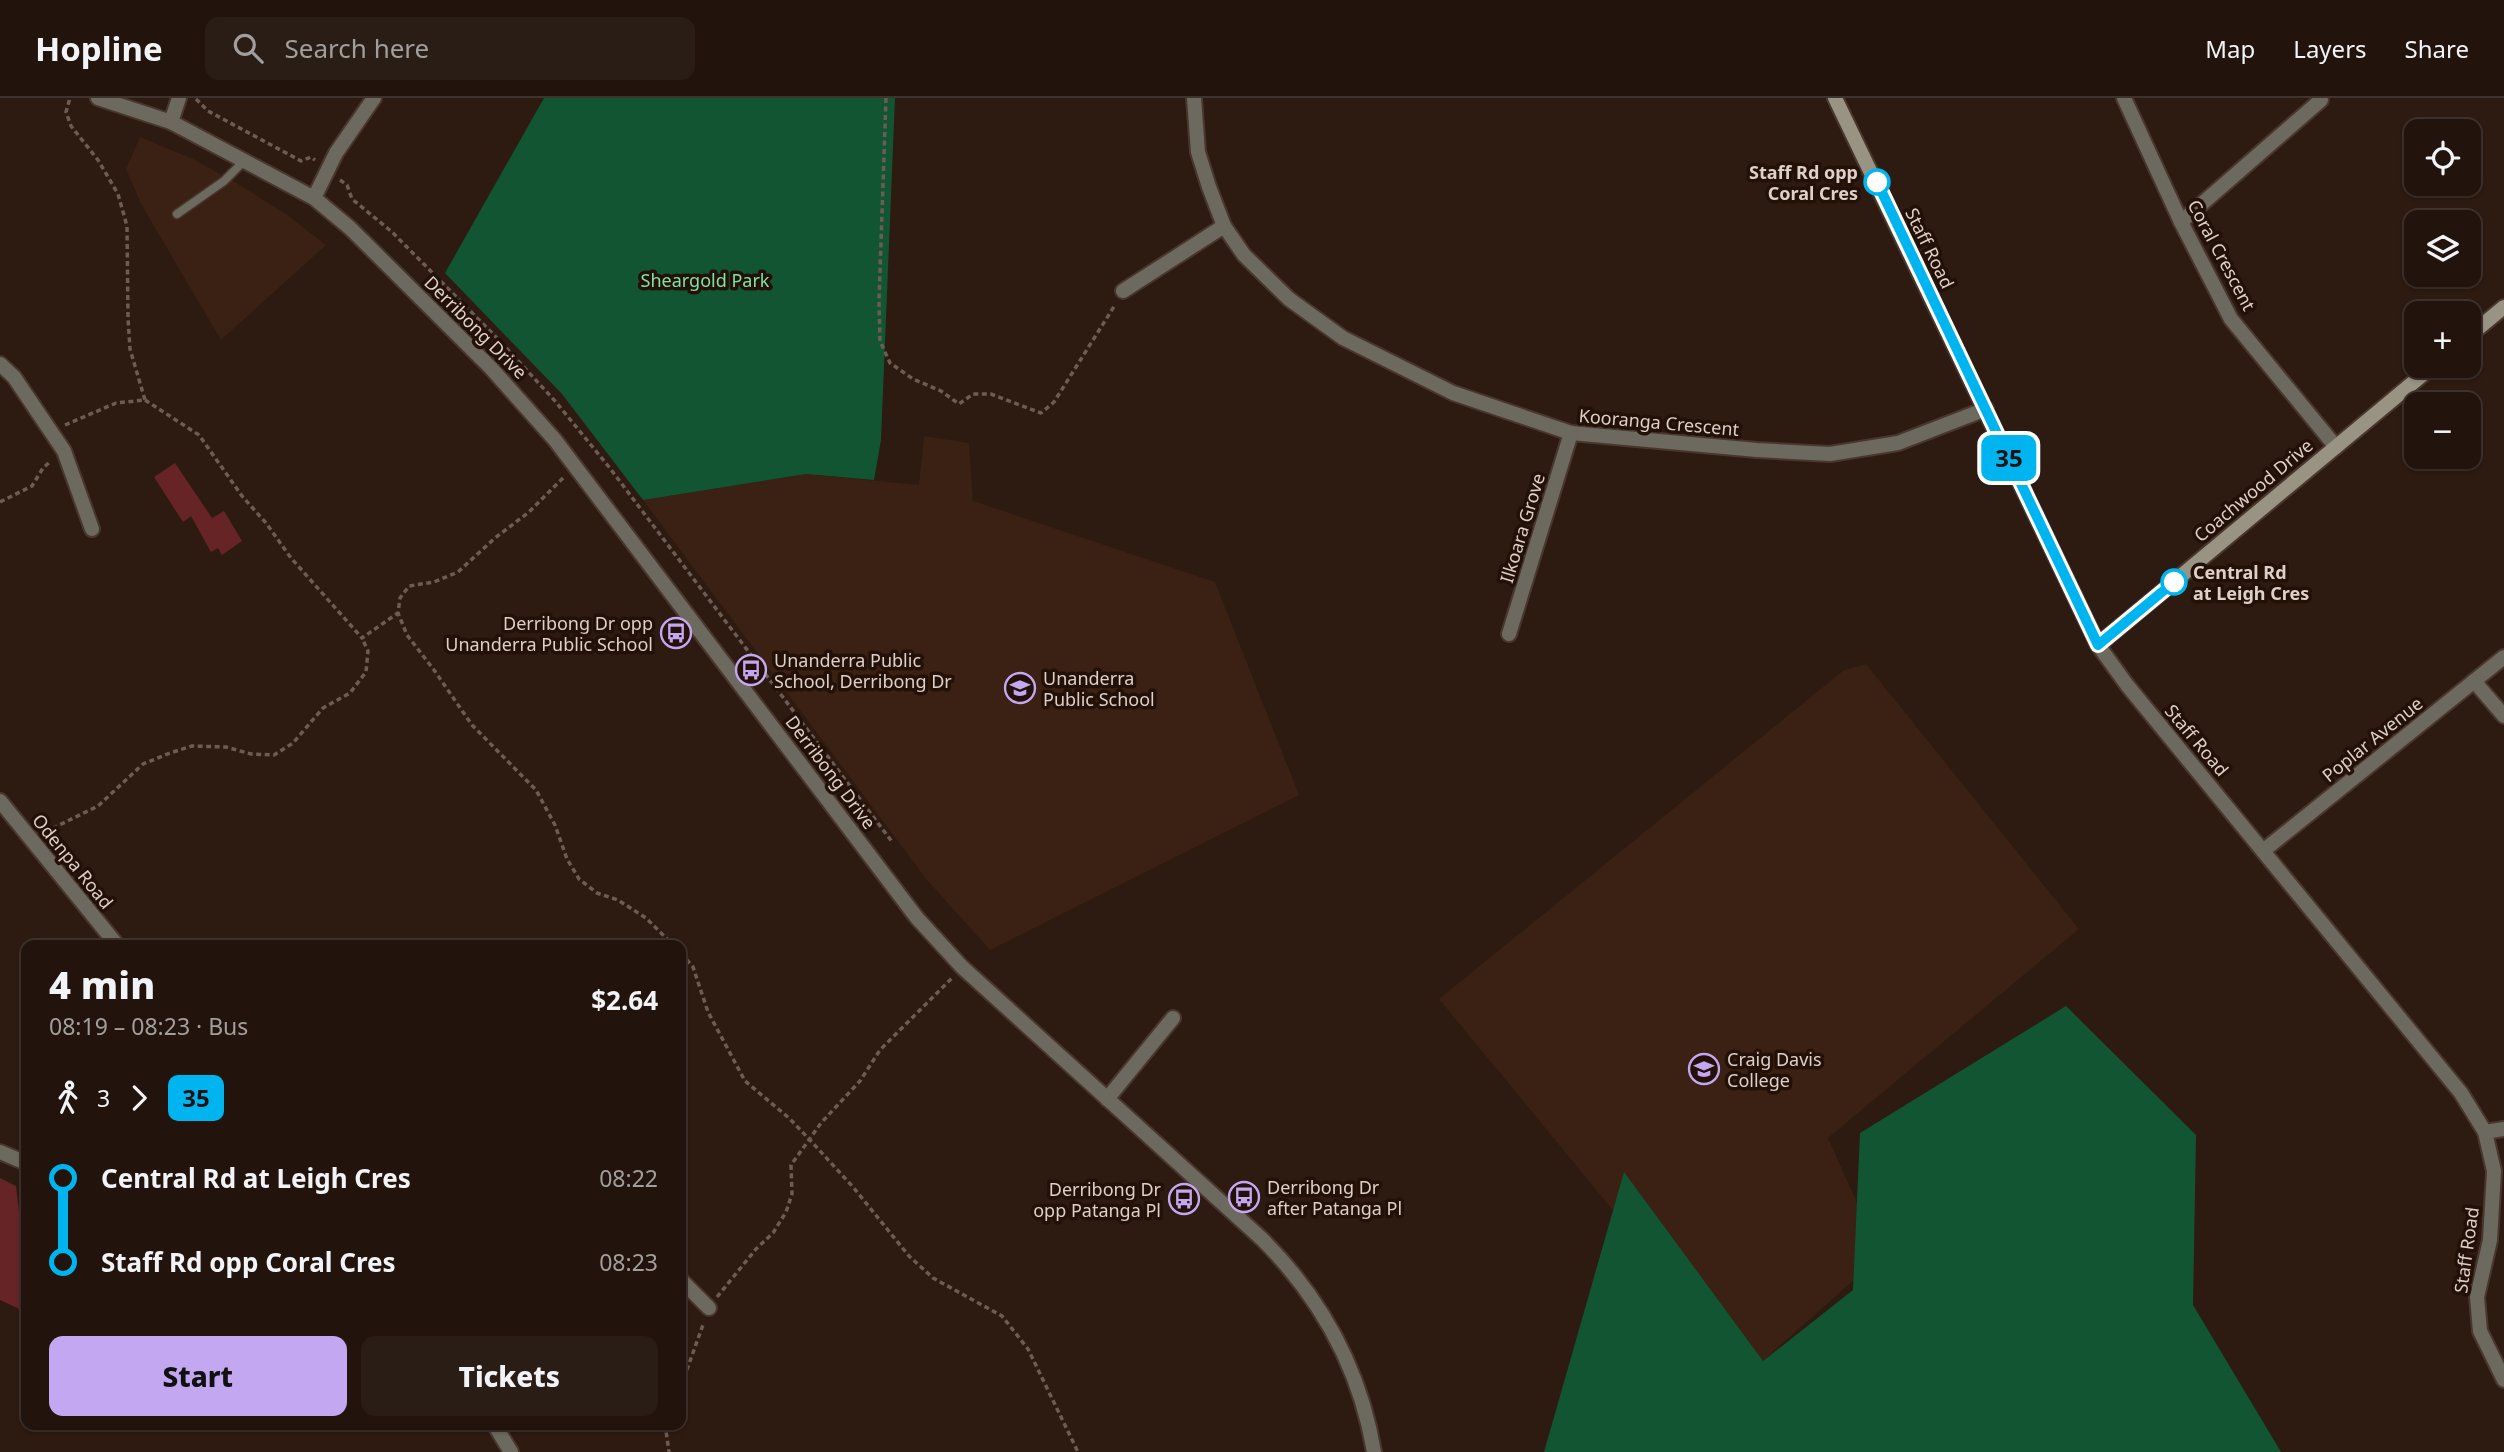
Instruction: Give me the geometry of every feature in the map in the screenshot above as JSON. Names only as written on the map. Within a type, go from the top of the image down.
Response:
[{"type":"street","name":"Derribong Drive","points":[[98,98],[171,122],[314,198],[350,228],[491,368],[531,411],[574,466],[902,901],[962,967],[1262,1239],[1296,1275],[1329,1322],[1341,1347],[1366,1412],[1374,1452]]},
{"type":"street","points":[[171,122],[179,98]]},
{"type":"street","points":[[314,198],[336,153],[374,98]]},
{"type":"street","name":"Kooranga Crescent","points":[[1194,98],[1198,152],[1224,226],[1244,255],[1289,299],[1343,338],[1454,393],[1571,433],[1717,447],[1830,454],[1898,443],[1986,409]]},
{"type":"street","name":"Staff Road","points":[[1835,98],[2098,645],[2127,685],[2462,1093],[2485,1132],[2494,1171],[2490,1240],[2477,1297],[2480,1331],[2504,1380]]},
{"type":"street","name":"Coral Crescent","points":[[2124,98],[2181,222],[2231,319],[2336,447]]},
{"type":"street","points":[[2181,222],[2321,100]]},
{"type":"street","points":[[1123,291],[1224,226]]},
{"type":"street","points":[[2481,326],[2504,307]]},
{"type":"street","points":[[0,363],[14,377],[64,451],[92,529]]},
{"type":"street","name":"Coachwood Drive","points":[[2098,645],[2419,378]]},
{"type":"street","name":"Ilkoara Grove","points":[[1509,634],[1571,433]]},
{"type":"street","name":"Poplar Avenue","points":[[2263,851],[2504,657]]},
{"type":"street","points":[[2474,681],[2504,716]]},
{"type":"street","name":"Odenpa Road","points":[[0,801],[113,940]]},
{"type":"street","points":[[1107,1099],[1172,1018]]},
{"type":"street","points":[[2485,1132],[2504,1129]]},
{"type":"street","points":[[0,1152],[21,1161]]},
{"type":"street","points":[[686,1285],[709,1308]]},
{"type":"street","points":[[498,1430],[511,1452]]},
{"type":"lane","points":[[177,214],[224,181],[245,160]]},
{"type":"path","points":[[70,98],[66,112],[71,127],[98,160],[118,194],[127,226],[130,349],[145,400]]},
{"type":"path","points":[[886,98],[879,300],[880,341],[890,363],[959,404],[973,394],[991,394],[1041,413],[1054,402],[1123,291]]},
{"type":"path","points":[[33,842],[49,829],[98,806],[143,764],[170,753],[192,746],[226,747],[251,754],[274,755],[293,743],[323,708],[350,693],[366,672],[368,652],[362,638],[291,558],[242,496],[199,435],[145,400],[116,403],[70,421],[52,433]]},
{"type":"path","points":[[0,502],[32,486],[43,468],[64,451]]},
{"type":"path","points":[[574,466],[529,512],[458,572],[434,582],[409,586],[400,598],[398,613],[407,635],[472,725],[536,790],[555,825],[567,859],[579,879],[597,892],[618,900],[646,918],[668,940]]},
{"type":"path","points":[[362,638],[398,613]]},
{"type":"path","points":[[686,959],[693,967],[708,1012],[746,1081],[810,1140],[853,1187],[909,1256],[933,1278],[1002,1316],[1028,1349],[1078,1452]]},
{"type":"path","points":[[686,1371],[709,1308],[741,1266],[774,1233],[786,1212],[792,1194],[791,1165],[821,1123],[860,1081],[880,1050],[962,967]]},
{"type":"path","points":[[666,1430],[669,1452]]},
{"type":"shaded area","points":[[140,137],[193,159],[238,184],[286,214],[326,245],[221,340],[141,204],[126,169]]},
{"type":"shaded area","name":"Unanderra Public School","points":[[924,436],[969,443],[973,501],[1215,582],[1299,795],[990,950],[927,880],[643,500],[806,474],[919,485]]},
{"type":"shaded area","name":"Craig Davis College","points":[[1866,664],[2079,929],[1828,1138],[1881,1256],[1748,1374],[1439,999],[1844,670]]},
{"type":"green space","name":"Sheargold Park","points":[[544,98],[895,98],[881,440],[874,480],[806,474],[643,500],[562,394],[445,273]]},
{"type":"green space","points":[[2066,1006],[2196,1135],[2193,1305],[2281,1452],[1544,1452],[1624,1172],[1763,1361],[1853,1290],[1860,1133]]},
{"type":"building","points":[[175,463],[212,518],[224,511],[242,541],[222,555],[218,548],[211,552],[191,516],[183,522],[154,477]]},
{"type":"building","points":[[0,1178],[16,1186],[21,1218],[21,1310],[0,1300]]},
{"type":"bus line","name":"35","points":[[1877,182],[2098,645],[2174,582]]},
{"type":"place","name":"Staff Rd opp Coral Cres","points":[[1877,182]]},
{"type":"place","name":"Central Rd at Leigh Cres","points":[[2174,582]]},
{"type":"place","name":"Derribong Dr opp Unanderra Public School","points":[[676,633]]},
{"type":"place","name":"Unanderra Public School, Derribong Dr","points":[[751,670]]},
{"type":"place","name":"Unanderra Public School","points":[[1020,688]]},
{"type":"place","name":"Craig Davis College","points":[[1704,1069]]},
{"type":"place","name":"Derribong Dr after Patanga Pl","points":[[1244,1197]]},
{"type":"place","name":"Derribong Dr opp Patanga Pl","points":[[1184,1199]]}]
